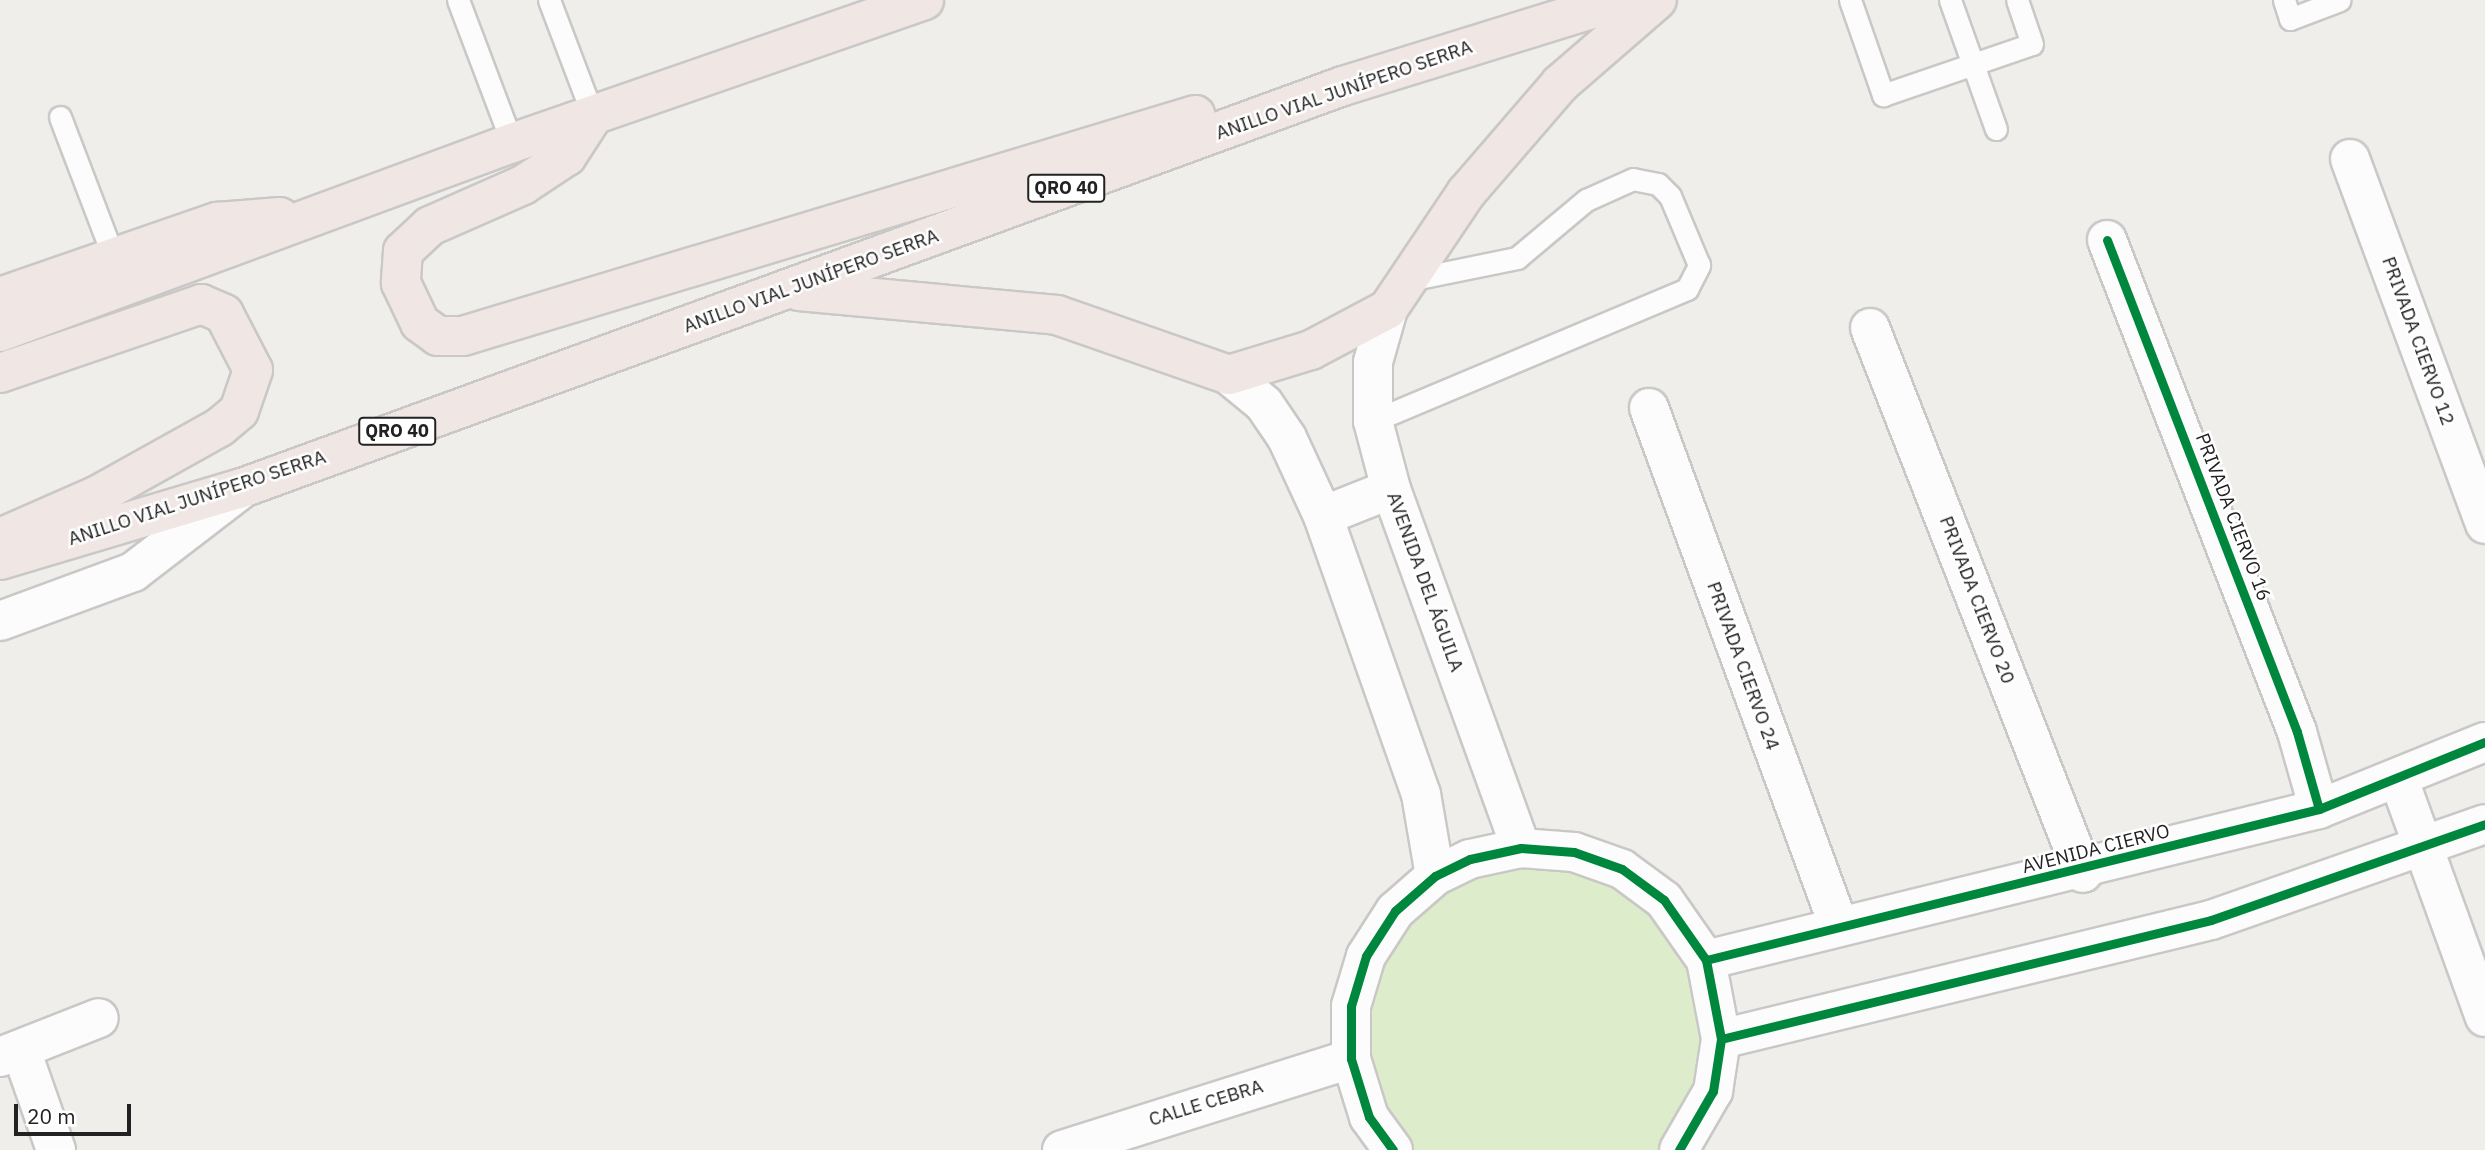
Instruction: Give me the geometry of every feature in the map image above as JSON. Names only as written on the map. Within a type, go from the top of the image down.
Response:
[{"type":"highway","points":[[0,332],[327,214],[513,143],[924,0]]},
{"type":"highway","name":"ANILLO VIAL JUNÍPERO SERRA","points":[[0,560],[242,488],[1343,86],[1621,0]]},
{"type":"highway","points":[[790,290],[1057,315],[1230,375],[1311,350],[1398,295],[1466,193],[1560,84],[1657,0]]},
{"type":"highway","points":[[593,116],[567,156],[523,185],[430,226],[403,251],[401,284],[420,323],[452,339],[1241,101],[1343,86]]},
{"type":"highway","points":[[0,297],[115,261],[217,222],[327,214]]},
{"type":"highway","points":[[0,373],[201,304],[224,314],[253,370],[239,411],[220,427],[96,496],[0,538]]},
{"type":"street","name":"PRIVADA CIERVO 12","points":[[2350,159],[2485,524]]},
{"type":"street","name":"PRIVADA CIERVO 16","points":[[2107,240],[2297,732],[2319,809]]},
{"type":"street","name":"AVENIDA DEL ÁGUILA","points":[[1398,295],[1373,362],[1373,421],[1391,489],[1521,848]]},
{"type":"street","name":"PRIVADA CIERVO 20","points":[[1870,328],[2083,873]]},
{"type":"street","points":[[1230,375],[1264,404],[1287,438],[1323,516],[1420,794],[1435,876]]},
{"type":"street","name":"PRIVADA CIERVO 24","points":[[1649,408],[1838,924]]},
{"type":"street","points":[[0,621],[133,572],[242,488]]},
{"type":"street","points":[[1323,516],[1391,489]]},
{"type":"street","name":"AVENIDA CIERVO","points":[[1706,960],[1838,924],[2083,873],[2319,809],[2399,780],[2485,742]]},
{"type":"street","points":[[2399,780],[2485,1017]]},
{"type":"street","points":[[1721,1039],[2211,920],[2424,851],[2485,824]]},
{"type":"street","points":[[1393,1150],[1369,1117],[1351,1059],[1351,1006],[1366,956],[1395,911],[1435,876],[1470,859],[1521,848],[1574,852],[1622,869],[1664,900],[1706,960],[1721,1039],[1713,1091],[1679,1150]]},
{"type":"street","points":[[56,1150],[10,1054],[99,1018]]},
{"type":"street","name":"CALLE CEBRA","points":[[1062,1150],[1123,1138],[1351,1059]]},
{"type":"lane","points":[[458,0],[513,143]]},
{"type":"lane","points":[[549,0],[593,116]]},
{"type":"lane","points":[[1850,0],[1883,95],[2032,44],[2017,0]]},
{"type":"lane","points":[[1950,0],[1996,129]]},
{"type":"lane","points":[[2284,0],[2290,19],[2340,0]]},
{"type":"lane","points":[[60,117],[115,261]]},
{"type":"lane","points":[[1373,421],[1687,289],[1699,265],[1670,196],[1658,184],[1633,179],[1586,200],[1517,258],[1398,295]]},
{"type":"green space","points":[[1574,852],[1664,900],[1721,1039],[1676,1150],[1396,1150],[1351,1059],[1366,956],[1470,859]]},
{"type":"cycle path","points":[[2107,240],[2297,732],[2319,809]]},
{"type":"cycle path","points":[[1706,960],[2319,809],[2485,742]]},
{"type":"cycle path","points":[[1721,1039],[2211,920],[2485,824]]},
{"type":"cycle path","points":[[1393,1150],[1369,1117],[1351,1059],[1351,1006],[1366,956],[1395,911],[1435,876],[1470,859],[1521,848],[1574,852],[1622,869],[1664,900],[1706,960],[1721,1039],[1713,1091],[1679,1150]]}]
